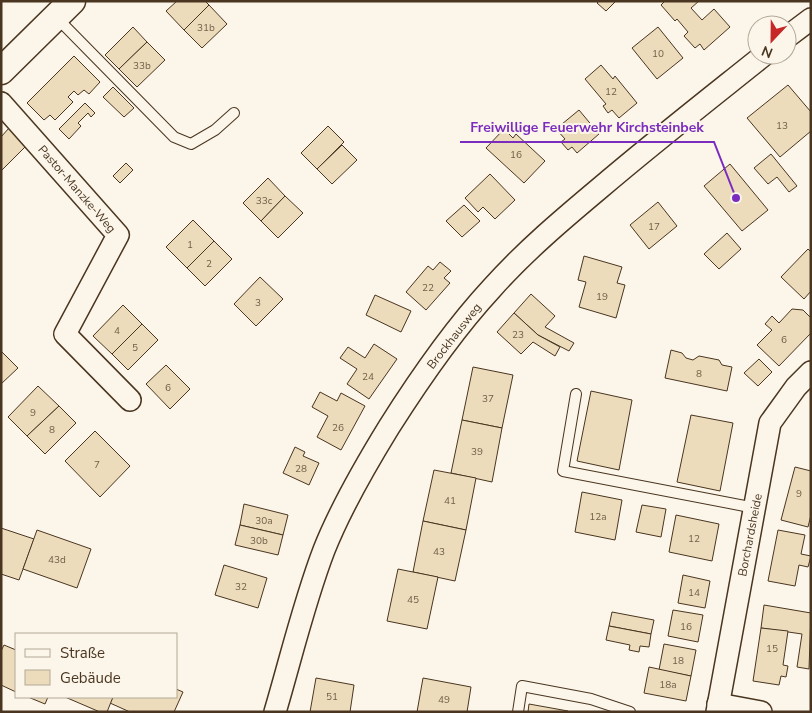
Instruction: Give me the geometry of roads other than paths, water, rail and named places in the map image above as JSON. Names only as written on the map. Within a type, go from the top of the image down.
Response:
[{"type":"street","points":[[1,71],[64,9]]},
{"type":"street","points":[[797,30],[811,19]]},
{"type":"street","name":"Brockhausweg","points":[[275,712],[324,550],[346,504],[379,444],[448,340],[491,288],[545,235],[659,138],[751,65]]},
{"type":"street","name":"Pastor-Manzke-Weg","points":[[1,102],[118,235],[65,334],[130,400]]},
{"type":"street","name":"Borchardsheide","points":[[718,708],[770,423],[796,387],[811,372]]},
{"type":"street","points":[[718,708],[761,712]]},
{"type":"lane","points":[[64,9],[174,137],[191,144],[216,130],[234,113]]},
{"type":"lane","points":[[576,394],[563,471],[755,508]]},
{"type":"lane","points":[[518,712],[522,686],[591,699],[630,712]]},
{"type":"place","name":"Freiwillige Feuerwehr Kirchsteinbek","points":[[736,198]]}]
